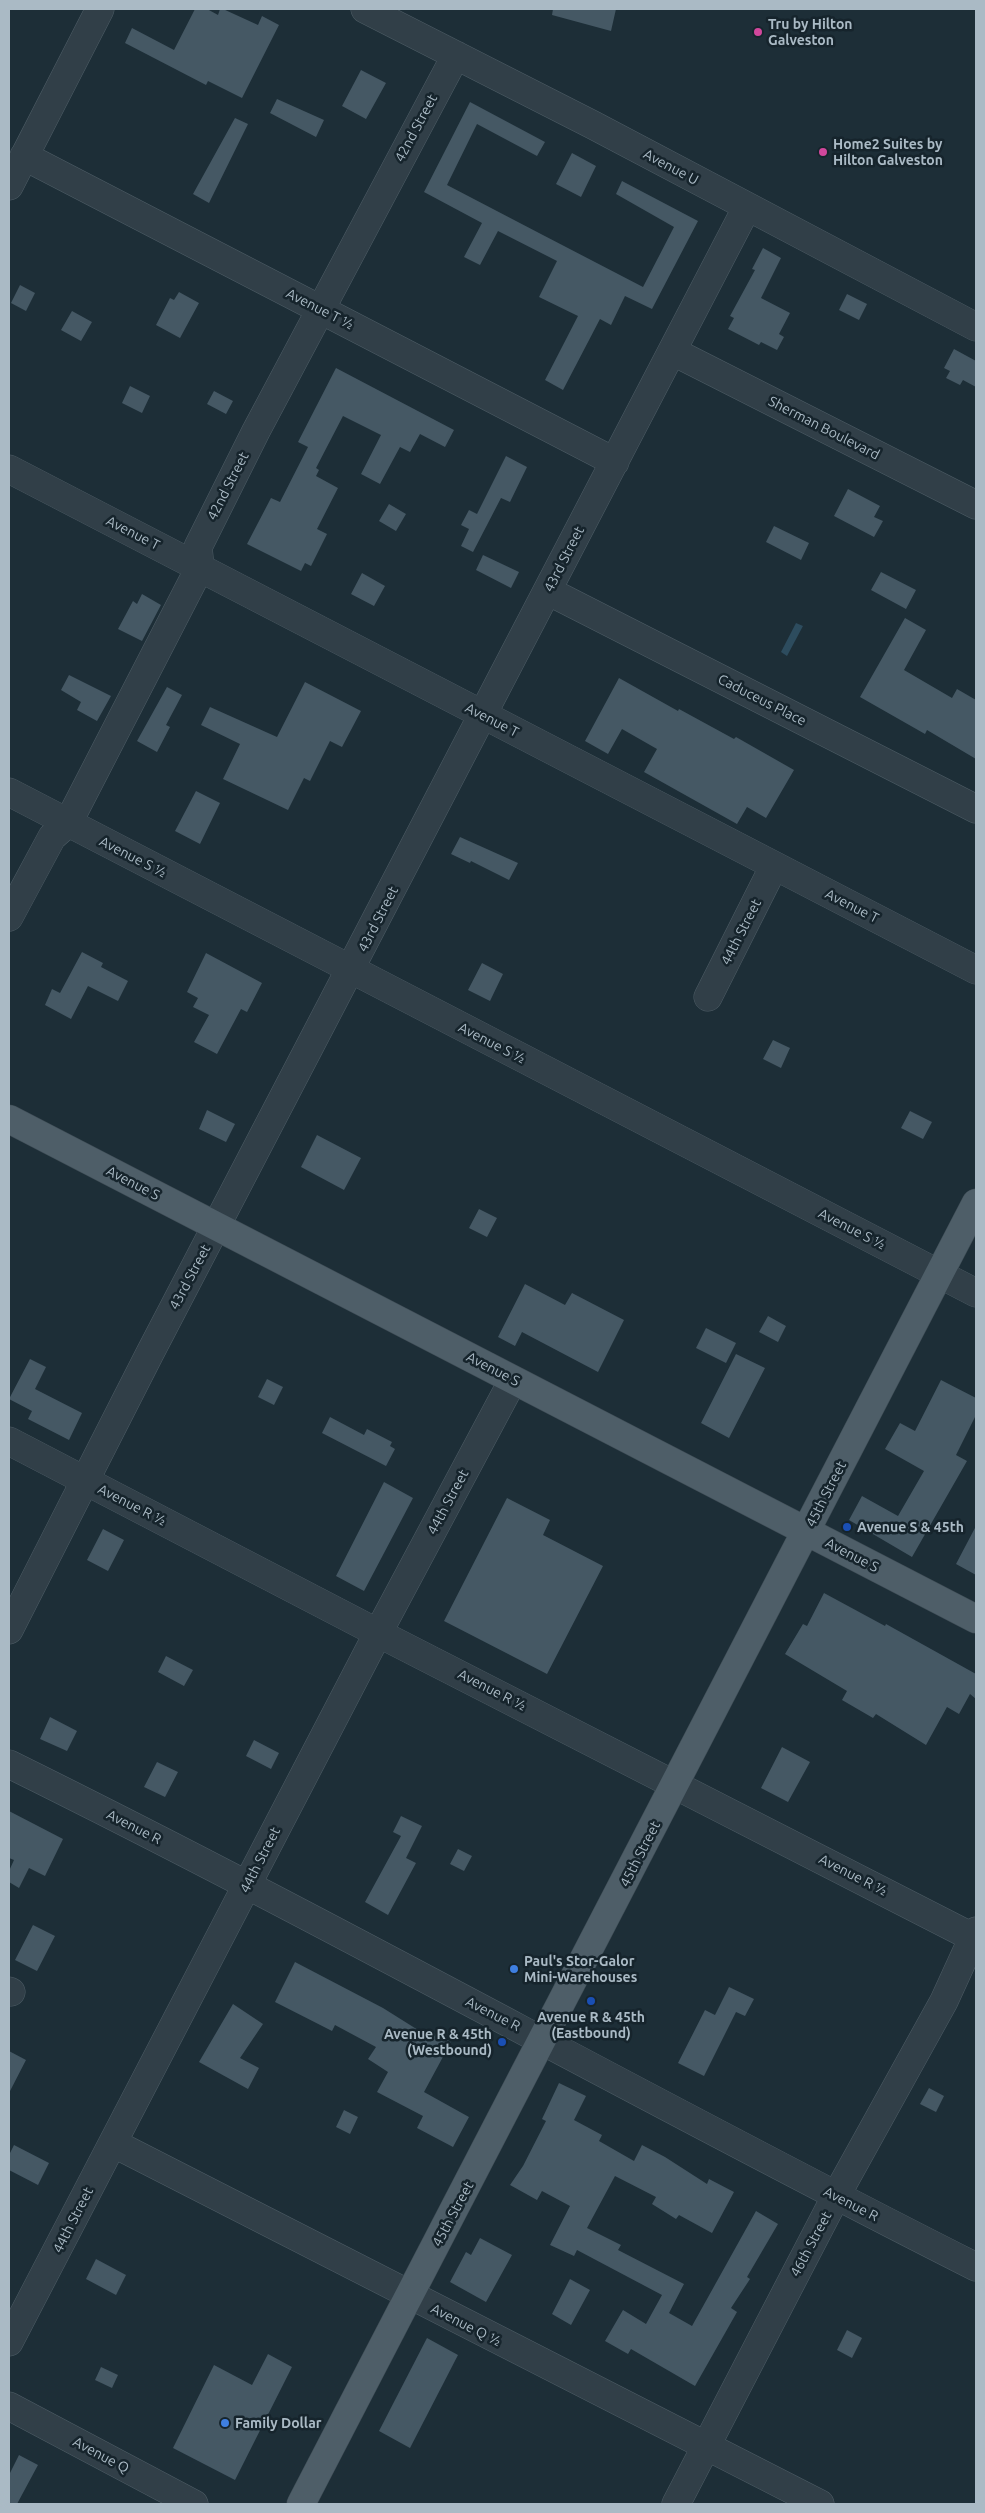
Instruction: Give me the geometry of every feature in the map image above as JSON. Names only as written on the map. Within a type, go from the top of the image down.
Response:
[{"type":"main road","name":"Avenue S","points":[[9,1119],[976,1619]]},
{"type":"main road","name":"45th Street","points":[[301,2504],[544,2040],[976,1203]]},
{"type":"street","points":[[9,186],[100,9]]},
{"type":"street","name":"Avenue U","points":[[365,9],[456,54],[976,327]]},
{"type":"street","name":"42nd Street","points":[[9,917],[52,837],[68,823],[200,567],[198,546],[320,309],[456,54]]},
{"type":"street","name":"Avenue T ½","points":[[24,156],[615,462]]},
{"type":"street","name":"43rd Street","points":[[9,1630],[216,1226],[747,207]]},
{"type":"street","name":"Sherman Boulevard","points":[[672,351],[976,505]]},
{"type":"street","name":"Avenue T","points":[[9,470],[200,567],[483,716],[976,970]]},
{"type":"street","name":"Caduceus Place","points":[[548,591],[976,809]]},
{"type":"street","name":"Avenue S ½","points":[[9,792],[976,1293]]},
{"type":"street","name":"44th Street","points":[[708,997],[774,866]]},
{"type":"street","name":"44th Street","points":[[9,2342],[378,1632],[513,1380]]},
{"type":"street","name":"Avenue R ½","points":[[9,1440],[378,1632],[975,1936]]},
{"type":"street","name":"Avenue R","points":[[9,1764],[544,2040],[836,2196],[976,2267]]},
{"type":"street","name":"46th Street","points":[[676,2504],[836,2196],[944,2001],[975,1936]]},
{"type":"street","name":"Avenue Q ½","points":[[113,2143],[820,2504]]},
{"type":"street","name":"Avenue Q","points":[[9,2406],[194,2504]]},
{"type":"water","points":[[796,623],[803,626],[787,656],[781,652]]},
{"type":"building","points":[[195,9],[207,9],[218,15],[220,9],[223,9],[258,25],[262,16],[279,25],[242,98],[208,81],[206,85],[125,43],[132,28],[174,50]]},
{"type":"building","points":[[553,9],[616,9],[611,31],[552,15]]},
{"type":"building","points":[[361,70],[386,83],[366,119],[342,106]]},
{"type":"building","points":[[277,99],[324,120],[316,137],[270,113]]},
{"type":"building","points":[[470,102],[545,142],[537,156],[477,124],[447,185],[643,287],[674,227],[616,194],[622,181],[698,221],[652,309],[625,296],[611,325],[600,319],[563,390],[545,380],[578,316],[539,297],[557,261],[498,231],[480,265],[464,257],[482,223],[424,192]]},
{"type":"building","points":[[235,118],[248,124],[209,203],[193,194]]},
{"type":"building","points":[[572,153],[596,166],[581,197],[556,184]]},
{"type":"building","points":[[763,248],[781,258],[761,298],[790,313],[779,334],[784,337],[777,350],[761,342],[759,345],[728,329],[734,318],[730,316],[755,270],[752,269]]},
{"type":"building","points":[[20,285],[35,293],[26,311],[11,303]]},
{"type":"building","points":[[179,292],[199,303],[180,338],[156,325],[170,298],[174,300]]},
{"type":"building","points":[[847,294],[867,304],[859,320],[839,310]]},
{"type":"building","points":[[72,311],[92,322],[81,341],[61,330]]},
{"type":"building","points":[[954,349],[976,361],[976,387],[963,380],[960,385],[946,378],[950,371],[944,368]]},
{"type":"building","points":[[336,368],[454,430],[445,447],[420,434],[410,452],[400,447],[380,484],[361,474],[381,435],[343,416],[316,468],[319,470],[316,476],[338,488],[317,529],[327,534],[311,566],[305,563],[301,571],[247,544],[271,498],[280,502],[308,447],[298,442]]},
{"type":"building","points":[[130,386],[150,396],[142,413],[122,403]]},
{"type":"building","points":[[214,391],[233,401],[226,414],[207,404]]},
{"type":"building","points":[[506,456],[527,467],[510,502],[501,498],[473,552],[461,546],[469,529],[461,525],[469,510],[477,514]]},
{"type":"building","points":[[848,489],[880,506],[874,517],[883,521],[874,537],[834,516]]},
{"type":"building","points":[[389,504],[406,514],[396,531],[379,521]]},
{"type":"building","points":[[774,526],[809,543],[801,560],[766,542]]},
{"type":"building","points":[[483,555],[519,572],[511,588],[476,570]]},
{"type":"building","points":[[881,572],[916,590],[906,609],[871,590]]},
{"type":"building","points":[[362,573],[385,586],[374,606],[351,594]]},
{"type":"building","points":[[142,594],[161,605],[142,641],[118,629],[133,601],[137,604]]},
{"type":"building","points":[[905,618],[926,630],[904,670],[952,698],[957,689],[976,700],[976,759],[927,730],[925,734],[860,697]]},
{"type":"building","points":[[69,675],[111,696],[97,721],[77,710],[81,702],[61,690]]},
{"type":"building","points":[[619,678],[678,711],[679,709],[734,739],[736,737],[794,770],[766,818],[747,807],[737,824],[644,772],[657,749],[622,729],[608,754],[585,741]]},
{"type":"building","points":[[305,682],[361,711],[342,747],[330,741],[310,781],[304,778],[288,810],[223,779],[240,744],[201,725],[210,707],[277,737]]},
{"type":"building","points":[[167,687],[182,695],[166,725],[170,727],[157,752],[137,741]]},
{"type":"building","points":[[196,791],[220,803],[200,844],[175,831]]},
{"type":"building","points":[[460,837],[518,863],[509,880],[471,861],[470,863],[451,854]]},
{"type":"building","points":[[82,952],[103,963],[101,967],[128,981],[118,1001],[88,986],[71,1019],[45,1005],[52,989],[60,993]]},
{"type":"building","points":[[206,953],[262,983],[247,1012],[241,1009],[217,1054],[194,1042],[209,1015],[193,1007],[198,998],[187,992]]},
{"type":"building","points":[[482,963],[503,974],[490,1001],[468,990]]},
{"type":"building","points":[[773,1040],[790,1048],[781,1068],[763,1059]]},
{"type":"building","points":[[207,1110],[235,1124],[226,1142],[199,1129]]},
{"type":"building","points":[[910,1111],[932,1122],[923,1139],[901,1128]]},
{"type":"building","points":[[317,1135],[361,1158],[344,1190],[301,1167]]},
{"type":"building","points":[[479,1209],[497,1218],[487,1237],[469,1228]]},
{"type":"building","points":[[525,1284],[565,1305],[572,1293],[624,1320],[598,1372],[522,1332],[515,1346],[498,1337]]},
{"type":"building","points":[[768,1316],[786,1326],[778,1342],[759,1332]]},
{"type":"building","points":[[706,1328],[736,1343],[726,1363],[696,1348]]},
{"type":"building","points":[[736,1354],[765,1368],[729,1438],[701,1423]]},
{"type":"building","points":[[30,1359],[46,1367],[35,1389],[82,1413],[69,1440],[28,1419],[32,1411],[9,1399]]},
{"type":"building","points":[[267,1379],[283,1387],[274,1405],[258,1397]]},
{"type":"building","points":[[941,1380],[976,1398],[976,1415],[956,1455],[967,1461],[912,1557],[849,1520],[862,1496],[898,1516],[924,1471],[885,1449],[900,1423],[915,1431]]},
{"type":"building","points":[[330,1417],[364,1435],[367,1429],[392,1442],[390,1446],[395,1449],[386,1466],[322,1433]]},
{"type":"building","points":[[384,1482],[413,1498],[364,1591],[336,1576]]},
{"type":"building","points":[[507,1498],[550,1520],[543,1535],[603,1566],[547,1674],[444,1621]]},
{"type":"building","points":[[976,1526],[976,1575],[956,1564]]},
{"type":"building","points":[[103,1529],[124,1540],[108,1571],[87,1560]]},
{"type":"building","points":[[824,1593],[885,1626],[886,1624],[976,1674],[976,1699],[970,1694],[959,1714],[947,1707],[926,1745],[876,1714],[873,1718],[842,1700],[847,1691],[785,1654],[803,1624],[807,1626]]},
{"type":"building","points":[[166,1656],[193,1670],[184,1686],[158,1672]]},
{"type":"building","points":[[50,1717],[77,1731],[67,1751],[40,1739]]},
{"type":"building","points":[[254,1740],[279,1753],[271,1769],[246,1756]]},
{"type":"building","points":[[782,1747],[810,1762],[788,1802],[761,1788]]},
{"type":"building","points":[[157,1762],[178,1772],[165,1797],[144,1787]]},
{"type":"building","points":[[9,1811],[63,1839],[45,1876],[29,1868],[19,1888],[9,1882],[9,1871],[14,1860],[9,1858]]},
{"type":"building","points":[[401,1816],[422,1826],[406,1858],[416,1863],[388,1915],[365,1902],[401,1836],[393,1832]]},
{"type":"building","points":[[458,1849],[472,1856],[464,1871],[450,1864]]},
{"type":"building","points":[[33,1925],[55,1936],[37,1971],[15,1960]]},
{"type":"building","points":[[295,1962],[383,2008],[426,2035],[428,2030],[451,2042],[424,2092],[469,2117],[453,2147],[417,2128],[423,2116],[377,2092],[388,2072],[368,2059],[376,2047],[335,2025],[332,2031],[275,2002]]},
{"type":"building","points":[[729,1987],[754,1999],[745,2016],[736,2012],[704,2076],[678,2063],[705,2010],[715,2015]]},
{"type":"building","points":[[233,2004],[263,2024],[240,2058],[259,2068],[248,2089],[199,2062]]},
{"type":"building","points":[[9,2051],[26,2060],[9,2093]]},
{"type":"building","points":[[559,2083],[586,2096],[574,2120],[602,2135],[599,2141],[634,2161],[642,2145],[665,2157],[707,2184],[709,2179],[734,2192],[712,2233],[679,2215],[676,2219],[652,2204],[656,2197],[615,2176],[587,2228],[621,2245],[618,2250],[684,2284],[669,2313],[692,2326],[756,2211],[778,2224],[747,2277],[750,2279],[731,2308],[737,2312],[695,2386],[631,2349],[628,2354],[605,2341],[623,2310],[646,2324],[662,2295],[577,2250],[574,2256],[550,2245],[570,2206],[542,2191],[537,2200],[510,2185],[523,2166],[546,2121],[542,2119]]},
{"type":"building","points":[[929,2088],[944,2096],[936,2112],[920,2104]]},
{"type":"building","points":[[344,2110],[358,2117],[350,2134],[336,2127]]},
{"type":"building","points":[[14,2145],[49,2163],[38,2185],[9,2170],[9,2155]]},
{"type":"building","points":[[480,2238],[512,2255],[486,2302],[450,2282],[466,2252],[471,2255]]},
{"type":"building","points":[[96,2259],[126,2275],[116,2295],[86,2279]]},
{"type":"building","points":[[570,2279],[590,2290],[571,2325],[552,2314]]},
{"type":"building","points":[[847,2330],[862,2338],[852,2358],[837,2350]]},
{"type":"building","points":[[427,2338],[458,2355],[410,2448],[379,2431]]},
{"type":"building","name":"Family Dollar","points":[[268,2354],[292,2367],[235,2480],[173,2448],[214,2365],[252,2385]]},
{"type":"building","points":[[101,2367],[118,2375],[112,2388],[95,2380]]},
{"type":"building","points":[[19,2455],[38,2465],[17,2504],[9,2504],[9,2475]]},
{"type":"place","name":"Tru by Hilton Galveston","points":[[758,32]]},
{"type":"place","name":"Home2 Suites by Hilton Galveston","points":[[823,152]]},
{"type":"place","name":"Avenue S & 45th","points":[[847,1527]]},
{"type":"place","name":"Paul's Stor-Galor Mini-Warehouses","points":[[514,1969]]},
{"type":"place","name":"Avenue R & 45th (Eastbound)","points":[[591,2001]]},
{"type":"place","name":"Avenue R & 45th (Westbound)","points":[[502,2042]]},
{"type":"place","name":"Family Dollar","points":[[225,2423]]}]
